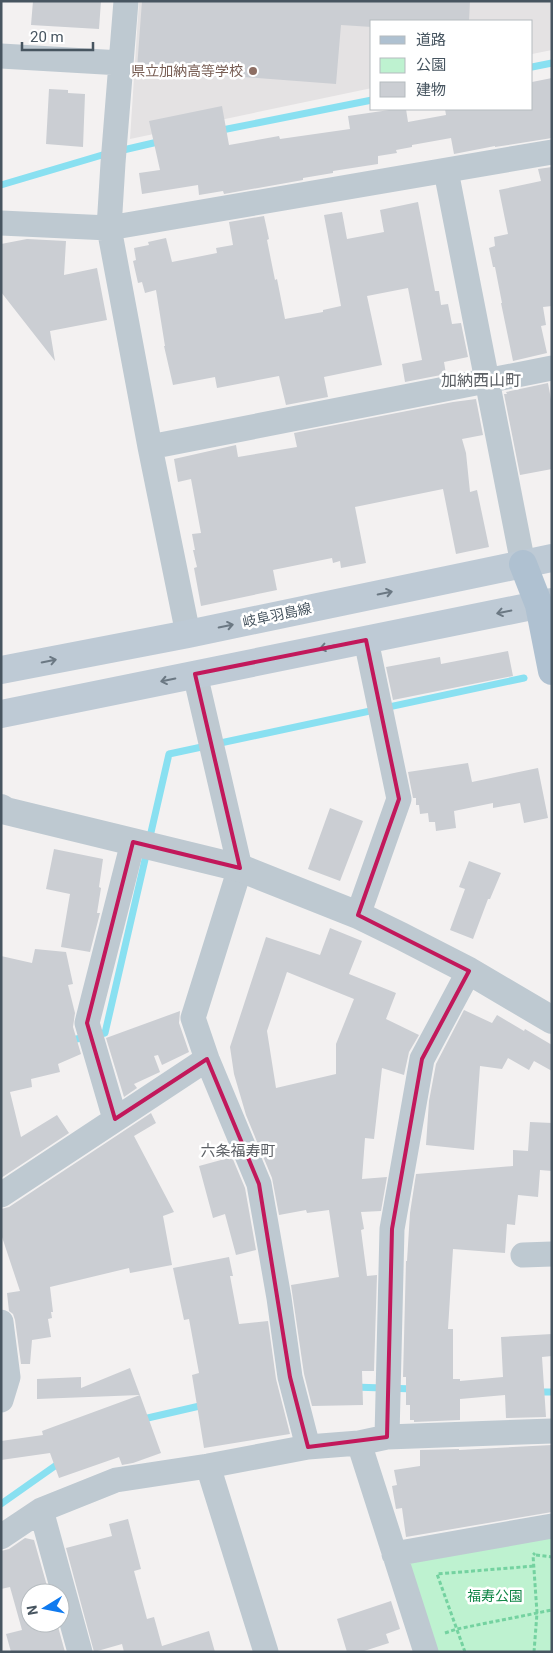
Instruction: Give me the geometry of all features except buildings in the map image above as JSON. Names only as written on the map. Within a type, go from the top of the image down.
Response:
[{"type":"main road","name":"岐阜羽島線","points":[[1,670],[188,634],[552,558]]},
{"type":"main road","points":[[523,564],[545,604],[552,671]]},
{"type":"main road","points":[[1,714],[545,604]]},
{"type":"street","points":[[126,1],[112,163],[109,228],[150,447],[188,634]]},
{"type":"street","points":[[1,56],[121,63]]},
{"type":"street","points":[[1,223],[109,228],[552,152]]},
{"type":"street","points":[[446,171],[523,564]]},
{"type":"street","points":[[150,447],[552,368]]},
{"type":"street","points":[[358,915],[399,799],[366,640]]},
{"type":"street","points":[[195,674],[240,868],[193,1018],[207,1059],[259,1184],[279,1298],[290,1377],[308,1447]]},
{"type":"street","points":[[1,808],[6,811],[240,868],[358,915],[468,971],[552,1020]]},
{"type":"street","points":[[115,1119],[87,1023],[133,842]]},
{"type":"street","points":[[387,1437],[392,1229],[422,1060],[468,971]]},
{"type":"street","points":[[1,1195],[207,1059]]},
{"type":"street","points":[[523,1255],[552,1254]]},
{"type":"street","points":[[1,1322],[8,1377],[1,1400]]},
{"type":"street","points":[[1,1537],[41,1510],[116,1480],[208,1466],[308,1447],[359,1443],[387,1437],[552,1431]]},
{"type":"street","points":[[359,1443],[424,1646]]},
{"type":"street","points":[[208,1466],[266,1652]]},
{"type":"street","points":[[41,1510],[80,1652]]},
{"type":"street","points":[[394,1554],[552,1526]]},
{"type":"path","points":[[534,1652],[537,1613],[533,1555],[539,1548]]},
{"type":"path","points":[[533,1555],[552,1557]]},
{"type":"path","points":[[465,1652],[437,1574],[534,1566]]},
{"type":"path","points":[[424,1646],[457,1629],[552,1610]]},
{"type":"highlighted area","points":[[366,640],[399,799],[358,915],[469,971],[422,1059],[392,1229],[387,1437],[308,1447],[290,1377],[259,1184],[207,1059],[115,1119],[87,1023],[133,842],[240,868],[195,674]]},
{"type":"shaded area","name":"県立加納高等学校","points":[[139,1],[552,1],[552,50],[533,54],[533,20],[370,20],[370,88],[130,139]]},
{"type":"green space","name":"福寿公園","points":[[552,1529],[552,1652],[432,1652],[400,1558]]},
{"type":"waterway","points":[[533,67],[552,63]]},
{"type":"waterway","points":[[217,131],[370,100]]},
{"type":"waterway","points":[[119,151],[162,141]]},
{"type":"waterway","points":[[1,185],[109,153]]},
{"type":"waterway","points":[[149,841],[169,754],[524,678]]},
{"type":"waterway","points":[[67,1041],[105,1033],[147,851]]},
{"type":"waterway","points":[[353,1387],[415,1389]]},
{"type":"waterway","points":[[536,1392],[552,1392]]},
{"type":"waterway","points":[[139,1420],[204,1405]]},
{"type":"waterway","points":[[1,1504],[62,1461]]},
{"type":"place","name":"県立加納高等学校","points":[[253,71]]},
{"type":"district","name":"加納西山町","points":[[481,380]]},
{"type":"district","name":"六条福寿町","points":[[238,1151]]}]
